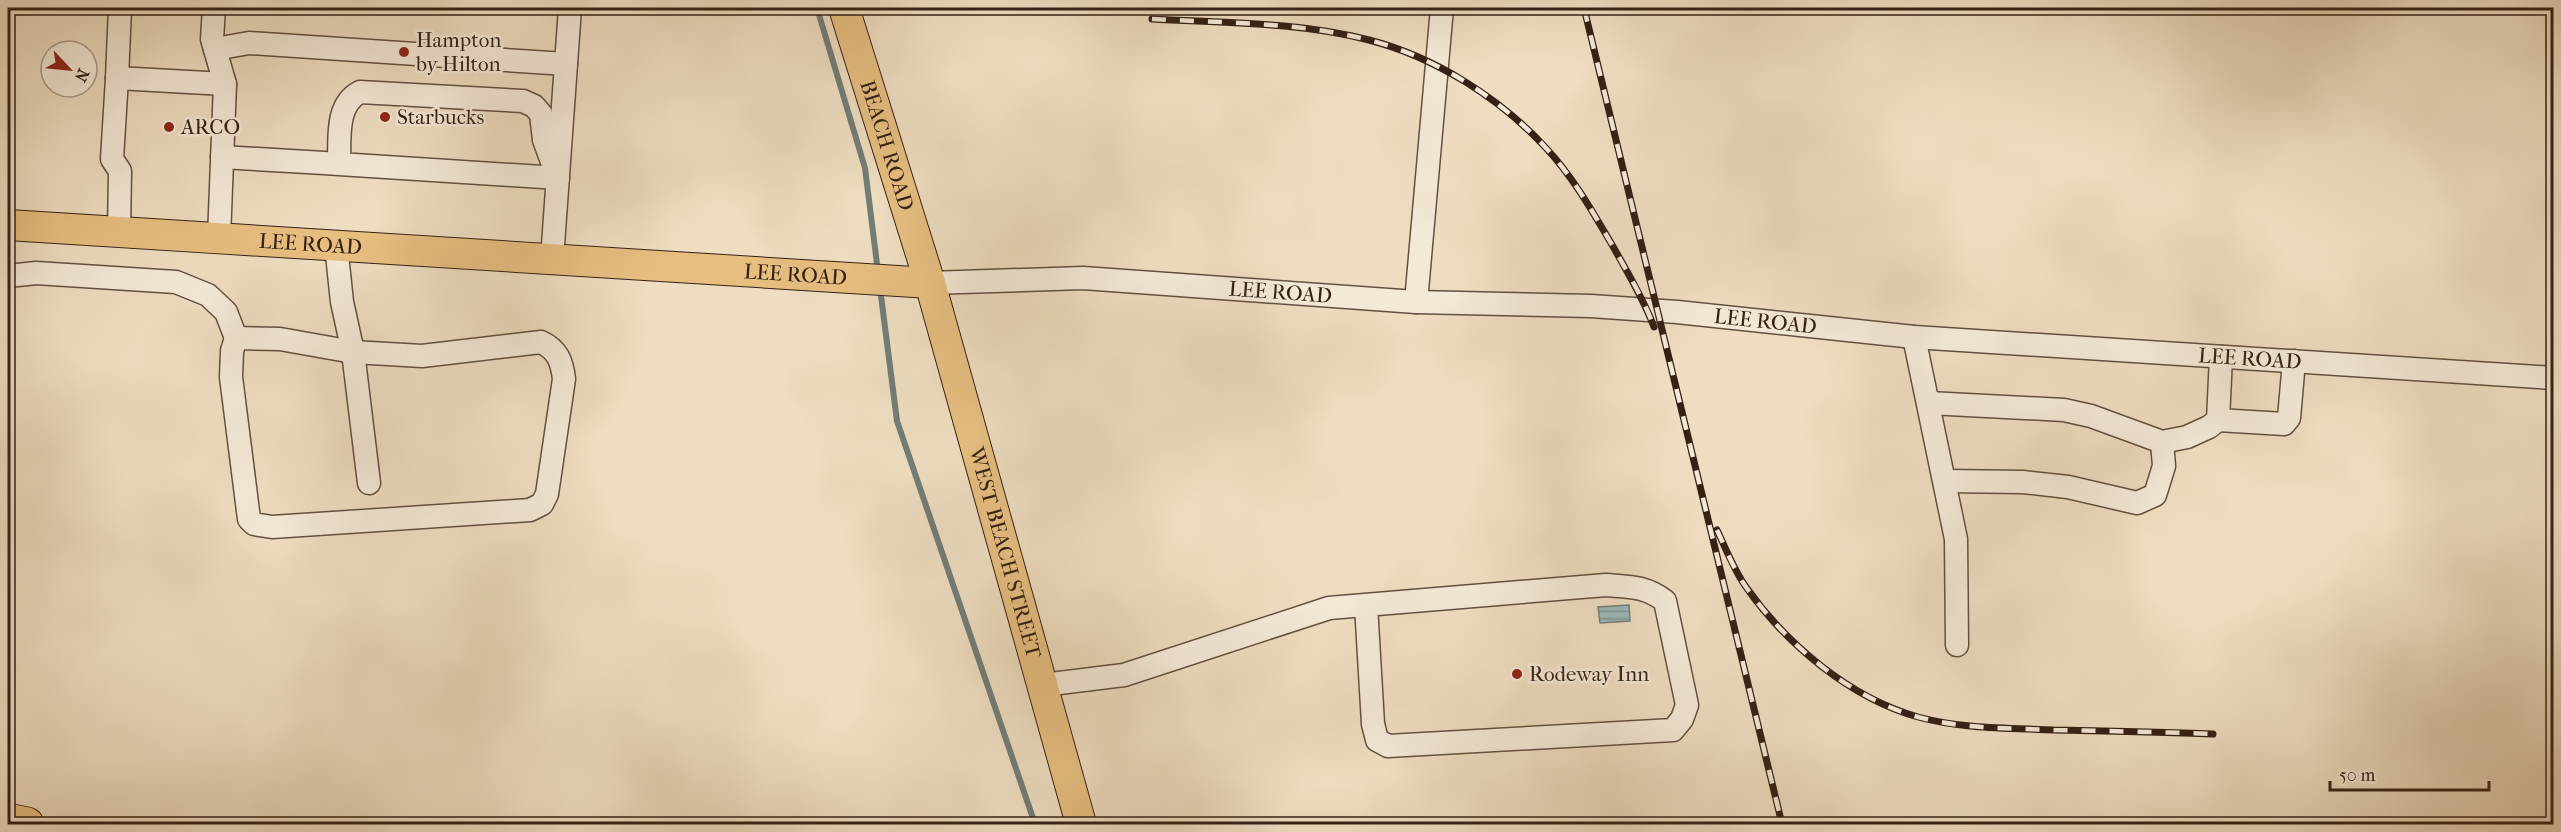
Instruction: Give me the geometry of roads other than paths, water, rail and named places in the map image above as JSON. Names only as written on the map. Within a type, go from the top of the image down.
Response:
[{"type":"highway","points":[[8,820],[27,825]]},
{"type":"main road","name":"BEACH ROAD","points":[[844,8],[930,283]]},
{"type":"main road","name":"LEE ROAD","points":[[8,225],[930,283]]},
{"type":"main road","name":"WEST BEACH STREET","points":[[930,283],[1081,825]]},
{"type":"street","points":[[119,232],[120,171],[112,159],[120,8]]},
{"type":"street","points":[[214,8],[212,39],[225,84],[219,238]]},
{"type":"street","points":[[552,260],[570,8]]},
{"type":"street","points":[[1416,302],[1442,8]]},
{"type":"street","points":[[215,49],[249,43],[566,64]]},
{"type":"street","points":[[117,78],[225,84]]},
{"type":"street","points":[[339,164],[342,111],[349,98],[360,92],[523,101],[534,106],[541,114],[544,140],[558,178]]},
{"type":"street","points":[[222,157],[558,178]]},
{"type":"street","points":[[336,245],[342,302],[353,352],[369,483]]},
{"type":"street","points":[[8,276],[36,273],[176,282],[208,295],[226,312],[236,338],[232,351],[231,377],[249,519],[254,524],[272,527],[530,510],[542,504],[547,494],[564,379],[562,362],[551,347],[541,342],[422,356],[353,352],[279,339],[236,338]]},
{"type":"street","name":"LEE ROAD","points":[[930,283],[1083,278],[1416,302],[1631,309],[1914,337],[2553,378]]},
{"type":"street","points":[[1914,337],[1956,539],[1958,645]]},
{"type":"street","points":[[2218,420],[2221,357]]},
{"type":"street","points":[[1929,403],[2064,410],[2091,416],[2162,442],[2187,437],[2209,427],[2218,420],[2284,424],[2289,418],[2294,361]]},
{"type":"street","points":[[1945,482],[2024,482],[2057,485],[2137,502],[2155,495],[2164,466],[2162,442]]},
{"type":"street","points":[[1042,685],[1124,675],[1329,608],[1606,585],[1638,587],[1653,592],[1665,601],[1687,705],[1682,720],[1673,730],[1388,746],[1377,740],[1373,724],[1366,605]]},
{"type":"water","points":[[1629,605],[1630,621],[1600,623],[1598,607]]},
{"type":"waterway","points":[[817,8],[865,168],[878,272]]},
{"type":"waterway","points":[[880,288],[897,421],[1035,824]]},
{"type":"railway","points":[[1584,8],[1782,824]]},
{"type":"railway","points":[[1152,19],[1289,26],[1343,34],[1394,47],[1442,68],[1465,82],[1508,112],[1546,148],[1566,172],[1615,250],[1641,297],[1654,327]]},
{"type":"railway","points":[[1717,530],[1742,580],[1780,629],[1844,683],[1893,708],[1935,721],[1985,727],[2213,734]]},
{"type":"place","name":"Hampton by Hilton","points":[[404,52]]},
{"type":"place","name":"Starbucks","points":[[385,117]]},
{"type":"place","name":"ARCO","points":[[169,127]]},
{"type":"place","name":"Rodeway Inn","points":[[1517,674]]}]
